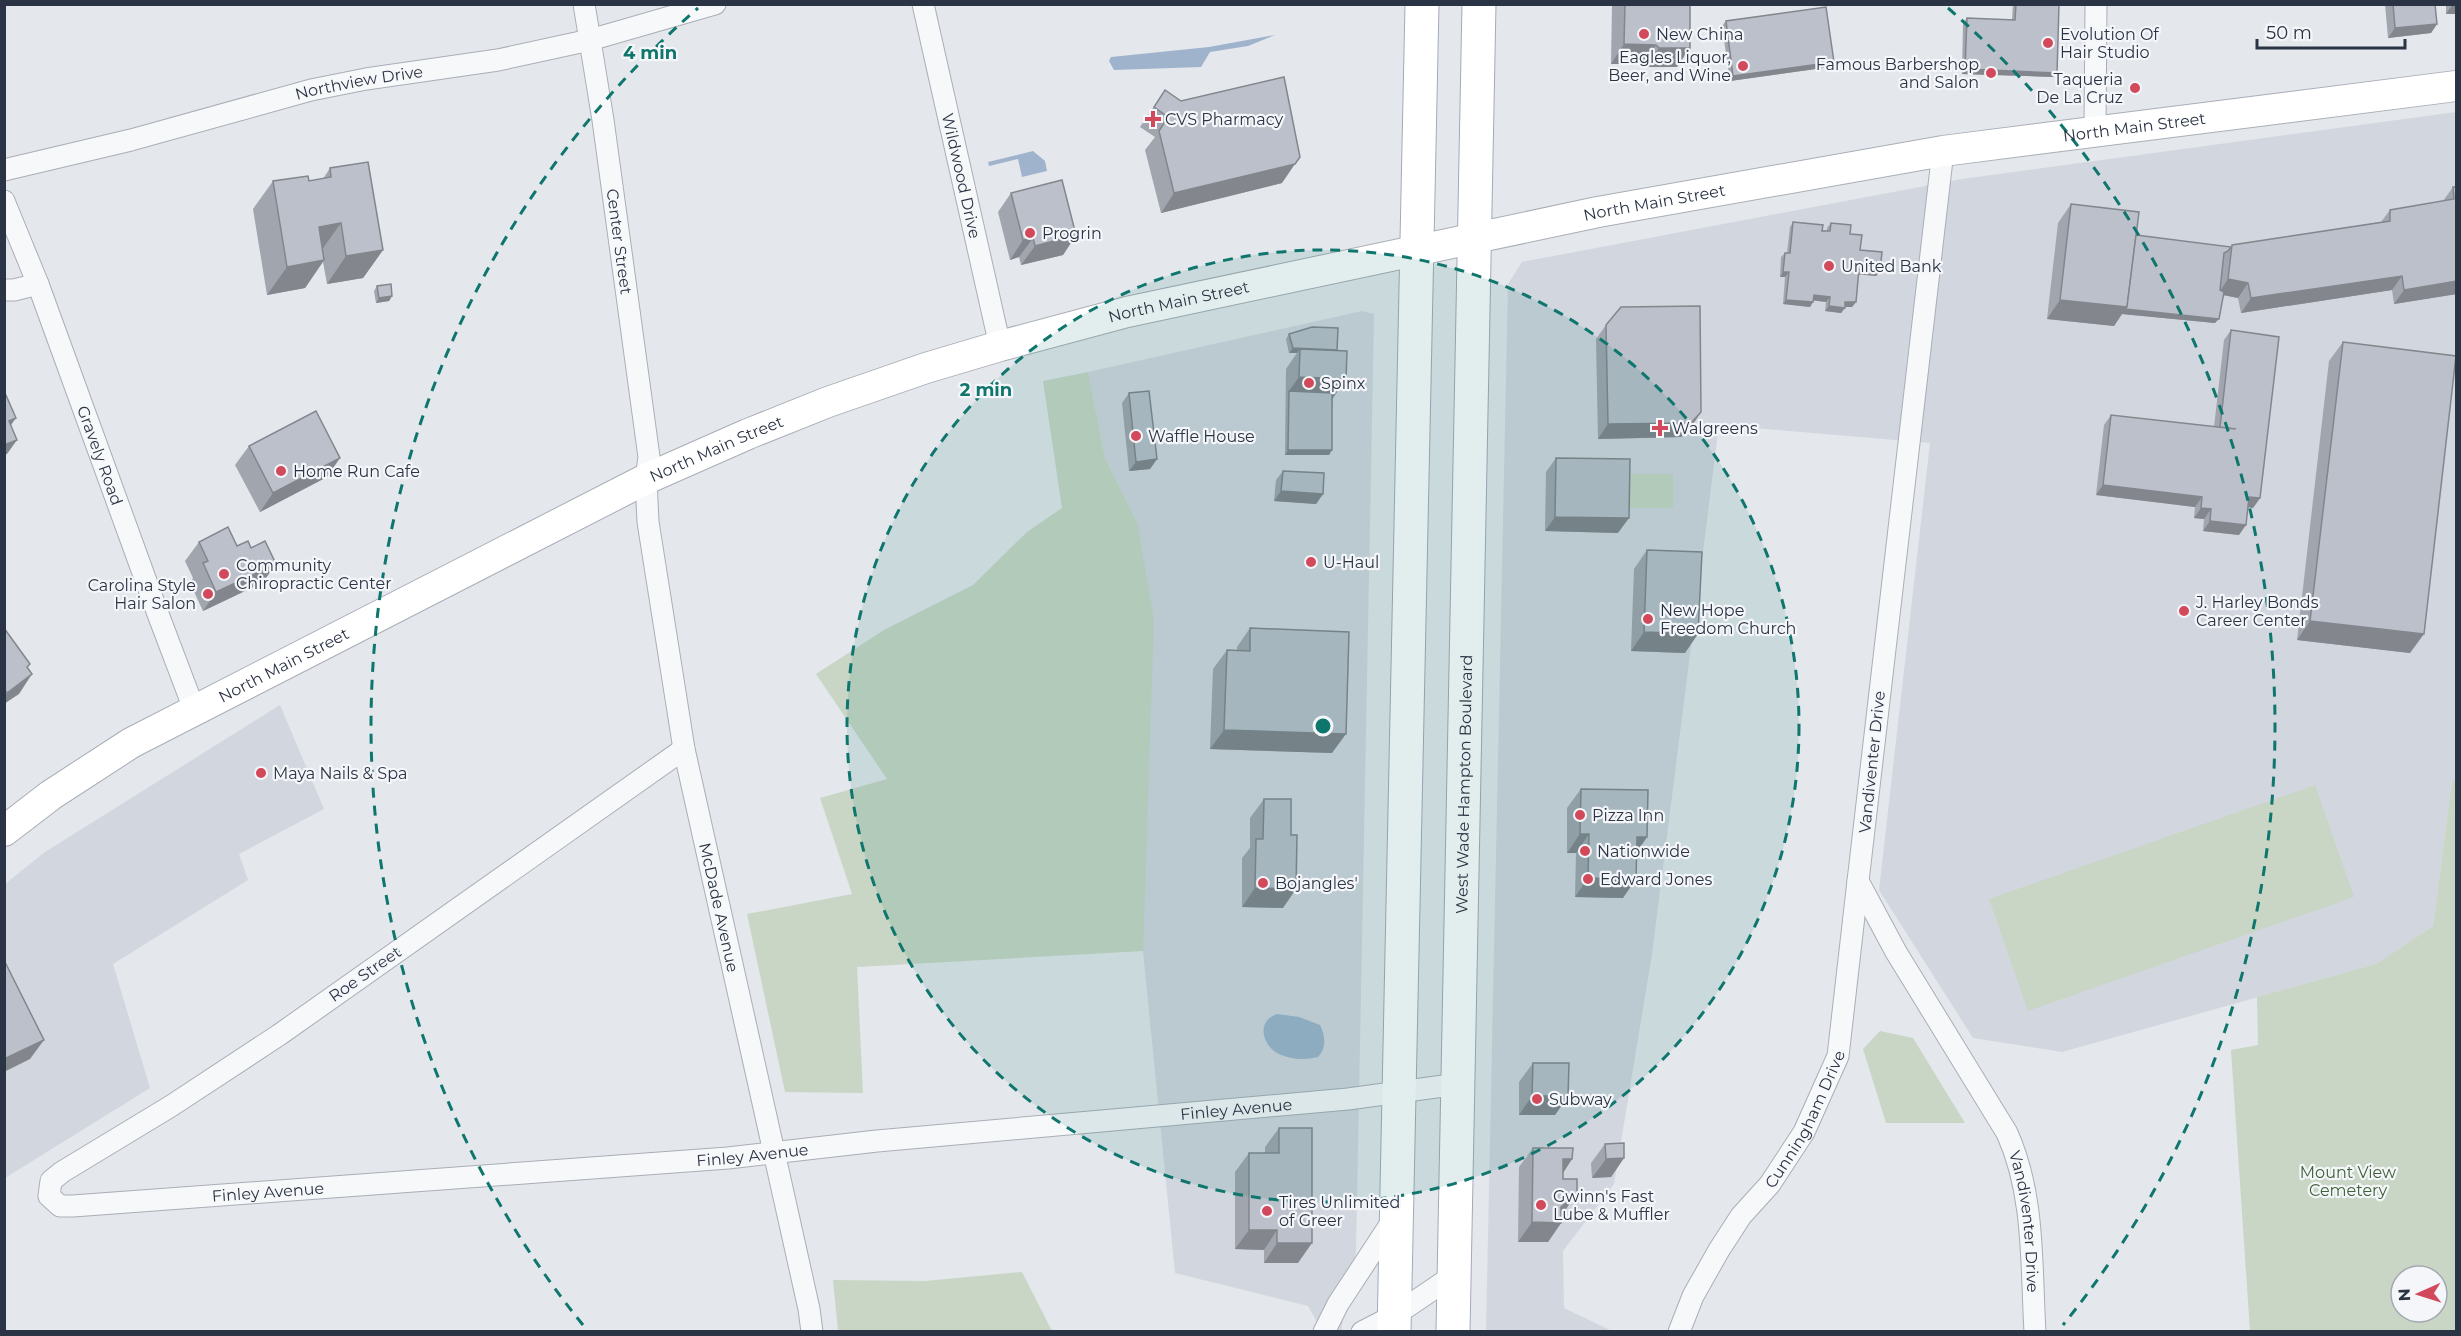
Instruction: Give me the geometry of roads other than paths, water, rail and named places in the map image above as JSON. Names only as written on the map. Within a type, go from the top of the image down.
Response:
[{"type":"main road","points":[[1394,1323],[1422,4]]},
{"type":"main road","name":"West Wade Hampton Boulevard","points":[[1453,1332],[1479,4]]},
{"type":"main road","name":"North Main Street","points":[[4,831],[51,795],[131,743],[646,479],[828,402],[926,368],[1128,312],[1598,212],[1943,151],[2457,86]]},
{"type":"street","name":"Center Street","points":[[584,4],[650,457],[646,479]]},
{"type":"street","name":"Northview Drive","points":[[4,170],[131,140],[311,90],[366,79],[498,60],[590,40],[715,4]]},
{"type":"street","name":"Wildwood Drive","points":[[923,4],[1000,346]]},
{"type":"street","points":[[2096,4],[2096,130]]},
{"type":"street","name":"Vandiventer Drive","points":[[1943,151],[1858,881],[1896,952],[2007,1133],[2019,1161],[2028,1210],[2035,1332]]},
{"type":"street","name":"Gravely Road","points":[[4,201],[38,284],[194,709]]},
{"type":"street","points":[[4,290],[38,284]]},
{"type":"street","name":"McDade Avenue","points":[[646,479],[648,522],[684,748],[775,1152],[812,1332]]},
{"type":"street","name":"Roe Street","points":[[49,1196],[51,1181],[62,1172],[171,1106],[279,1035],[684,748]]},
{"type":"street","name":"Cunningham Drive","points":[[1680,1332],[1694,1296],[1719,1250],[1741,1215],[1770,1184],[1804,1132],[1838,1056],[1858,881]]},
{"type":"street","name":"Finley Avenue","points":[[49,1196],[60,1206],[73,1206],[728,1158],[1348,1099],[1458,1084]]},
{"type":"street","points":[[1324,1332],[1338,1304],[1397,1214]]},
{"type":"street","points":[[1362,1332],[1394,1323],[1454,1275]]},
{"type":"water","points":[[1275,35],[1248,46],[1210,52],[1201,67],[1114,70],[1109,61],[1111,57],[1209,47]]},
{"type":"water","points":[[1033,151],[1045,161],[1047,171],[1022,177],[1018,159],[989,166],[988,162]]},
{"type":"water","points":[[1277,1014],[1299,1017],[1320,1025],[1324,1041],[1323,1049],[1318,1057],[1294,1058],[1273,1050],[1265,1040],[1264,1028],[1270,1017]]},
{"type":"place","name":"New China","points":[[1644,34]]},
{"type":"place","name":"Evolution Of Hair Studio","points":[[2048,43]]},
{"type":"place","name":"Eagles Liquor, Beer, and Wine","points":[[1743,66]]},
{"type":"place","name":"Famous Barbershop and Salon","points":[[1991,73]]},
{"type":"place","name":"Taqueria De La Cruz","points":[[2135,88]]},
{"type":"place","name":"CVS Pharmacy","points":[[1153,119]]},
{"type":"place","name":"Progrin","points":[[1030,233]]},
{"type":"place","name":"United Bank","points":[[1829,266]]},
{"type":"place","name":"Spinx","points":[[1309,383]]},
{"type":"place","name":"Walgreens","points":[[1660,428]]},
{"type":"place","name":"Waffle House","points":[[1136,436]]},
{"type":"place","name":"Home Run Cafe","points":[[281,471]]},
{"type":"place","name":"U-Haul","points":[[1311,562]]},
{"type":"place","name":"Community Chiropractic Center","points":[[224,574]]},
{"type":"place","name":"Carolina Style Hair Salon","points":[[208,594]]},
{"type":"place","name":"J. Harley Bonds Career Center","points":[[2184,611]]},
{"type":"place","name":"New Hope Freedom Church","points":[[1648,619]]},
{"type":"place","name":"Maya Nails & Spa","points":[[261,773]]},
{"type":"place","name":"Pizza Inn","points":[[1580,815]]},
{"type":"place","name":"Nationwide","points":[[1585,851]]},
{"type":"place","name":"Edward Jones","points":[[1588,879]]},
{"type":"place","name":"Bojangles'","points":[[1263,883]]},
{"type":"place","name":"Subway","points":[[1537,1099]]},
{"type":"place","name":"Gwinn's Fast Lube & Muffler","points":[[1541,1205]]},
{"type":"place","name":"Tires Unlimited of Greer","points":[[1267,1211]]},
{"type":"park label","name":"Mount View Cemetery","points":[[2348,1181]]}]
